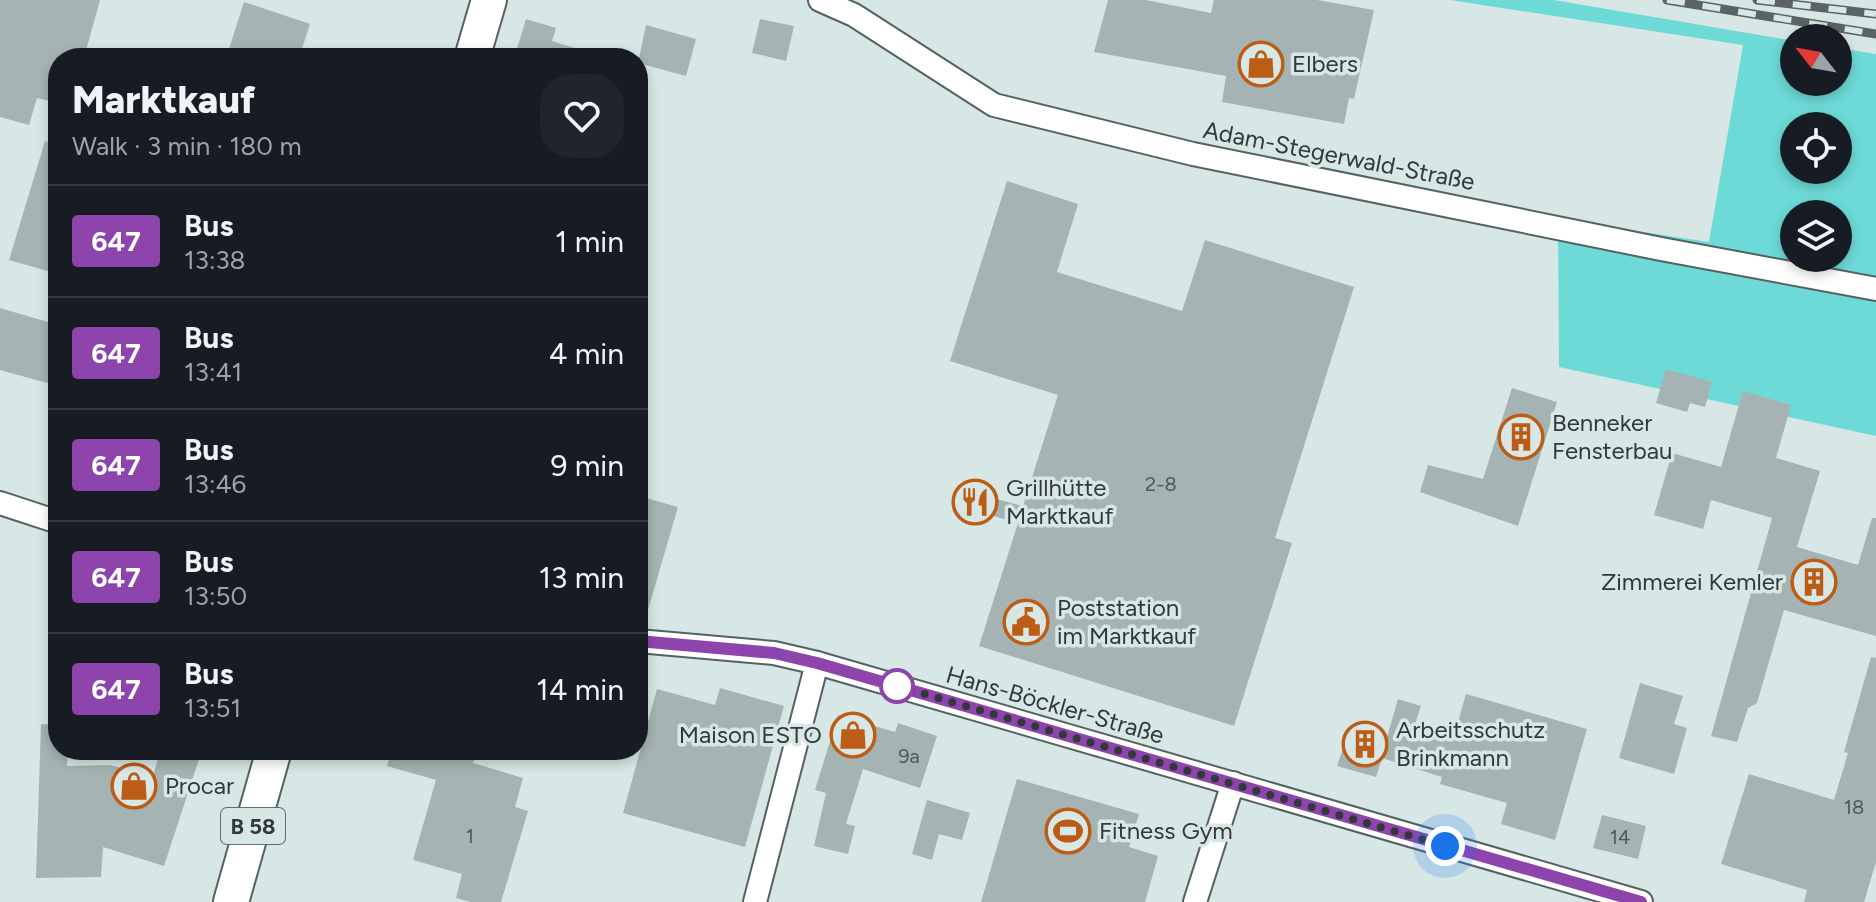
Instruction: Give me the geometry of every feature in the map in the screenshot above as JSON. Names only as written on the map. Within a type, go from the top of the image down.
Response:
[{"type":"main road","points":[[475,48],[489,0]]},
{"type":"main road","name":"B 58","points":[[231,902],[271,760]]},
{"type":"street","name":"Adam-Stegerwald-Straße","points":[[820,0],[854,15],[994,105],[1193,154],[1661,249],[1876,289]]},
{"type":"street","points":[[0,503],[48,519]]},
{"type":"street","name":"Hans-Böckler-Straße","points":[[648,642],[774,653],[817,663],[1641,902]]},
{"type":"street","points":[[755,902],[817,663]]},
{"type":"street","points":[[1195,902],[1233,783]]},
{"type":"shaded area","points":[[1450,0],[1554,0],[1780,39],[1780,96],[1852,96],[1852,50],[1876,54],[1876,436],[1559,367],[1558,219],[1709,242],[1743,45]]},
{"type":"building","points":[[0,0],[100,0],[87,48],[48,48],[48,101],[37,98],[29,125],[0,117]]},
{"type":"building","name":"Elbers","points":[[1108,0],[1146,0],[1211,13],[1214,0],[1317,0],[1374,10],[1354,99],[1349,98],[1344,124],[1222,102],[1226,76],[1094,52]]},
{"type":"building","points":[[244,2],[310,24],[302,48],[229,48]]},
{"type":"building","points":[[526,19],[556,28],[552,41],[575,48],[517,48]]},
{"type":"building","points":[[760,19],[794,26],[786,61],[752,53]]},
{"type":"building","points":[[646,25],[696,39],[686,76],[648,66],[648,48],[641,48]]},
{"type":"building","points":[[45,141],[48,142],[48,271],[9,260]]},
{"type":"building","points":[[1007,181],[1078,204],[1057,272],[1182,311],[1205,240],[1354,287],[1275,538],[1292,543],[1234,726],[979,646],[1018,523],[962,507],[966,491],[1023,506],[1058,395],[950,361]]},
{"type":"building","points":[[0,308],[48,322],[48,383],[0,370]]},
{"type":"building","points":[[1666,369],[1712,382],[1705,407],[1690,403],[1687,412],[1656,403]]},
{"type":"building","name":"Benneker Fensterbau","points":[[1512,388],[1557,402],[1518,526],[1420,492],[1428,465],[1483,479]]},
{"type":"building","points":[[1743,391],[1791,405],[1776,458],[1820,471],[1797,547],[1858,565],[1872,518],[1876,518],[1876,636],[1784,610],[1757,703],[1748,708],[1737,742],[1711,736],[1772,518],[1711,500],[1703,529],[1654,515],[1672,453],[1721,467]]},
{"type":"building","points":[[648,499],[678,507],[648,610]]},
{"type":"building","points":[[1871,657],[1876,658],[1876,862],[1864,902],[1804,902],[1807,890],[1721,864],[1749,774],[1834,800]]},
{"type":"building","points":[[1640,683],[1683,696],[1674,724],[1687,728],[1674,774],[1619,758]]},
{"type":"building","points":[[720,688],[784,706],[745,847],[623,813],[638,760],[648,760],[648,722],[657,689],[715,705]]},
{"type":"building","points":[[1466,694],[1587,729],[1555,840],[1501,824],[1507,803],[1440,784],[1442,777],[1382,758],[1376,777],[1337,766],[1351,725],[1387,737],[1398,699],[1421,706],[1414,727],[1453,739]]},
{"type":"building","points":[[838,715],[895,732],[898,723],[937,736],[920,788],[863,769],[846,824],[855,826],[848,854],[814,846],[826,793],[815,790]]},
{"type":"building","points":[[41,724],[48,724],[48,760],[67,760],[67,766],[109,765],[153,775],[158,760],[199,760],[164,866],[103,847],[101,877],[36,878]]},
{"type":"building","points":[[389,760],[474,760],[473,763],[523,778],[515,807],[528,811],[501,902],[471,902],[456,898],[462,874],[413,860],[436,780],[387,766]]},
{"type":"building","name":"Fitness Gym","points":[[1017,779],[1139,814],[1129,847],[1158,856],[1145,902],[981,902]]},
{"type":"building","points":[[927,800],[970,813],[962,840],[939,834],[932,860],[912,854]]},
{"type":"building","points":[[1602,815],[1646,826],[1638,859],[1593,848]]},
{"type":"railway","points":[[1667,0],[1876,34]]},
{"type":"railway","points":[[1757,0],[1876,14]]},
{"type":"bus line","name":"647","points":[[648,642],[774,653],[817,663],[1641,902]]},
{"type":"place","name":"Elbers","points":[[1261,64]]},
{"type":"place","name":"Benneker Fensterbau","points":[[1521,437]]},
{"type":"place","name":"Grillhütte Marktkauf","points":[[975,502]]},
{"type":"place","name":"Zimmerei Kemler","points":[[1814,582]]},
{"type":"place","name":"Poststation im Marktkauf","points":[[1026,622]]},
{"type":"place","name":"Maison ESTO","points":[[853,735]]},
{"type":"place","name":"Arbeitsschutz Brinkmann","points":[[1365,744]]},
{"type":"place","name":"Procar","points":[[134,786]]},
{"type":"place","name":"Fitness Gym","points":[[1068,831]]},
{"type":"route","points":[[897,686],[1445,846]]}]
